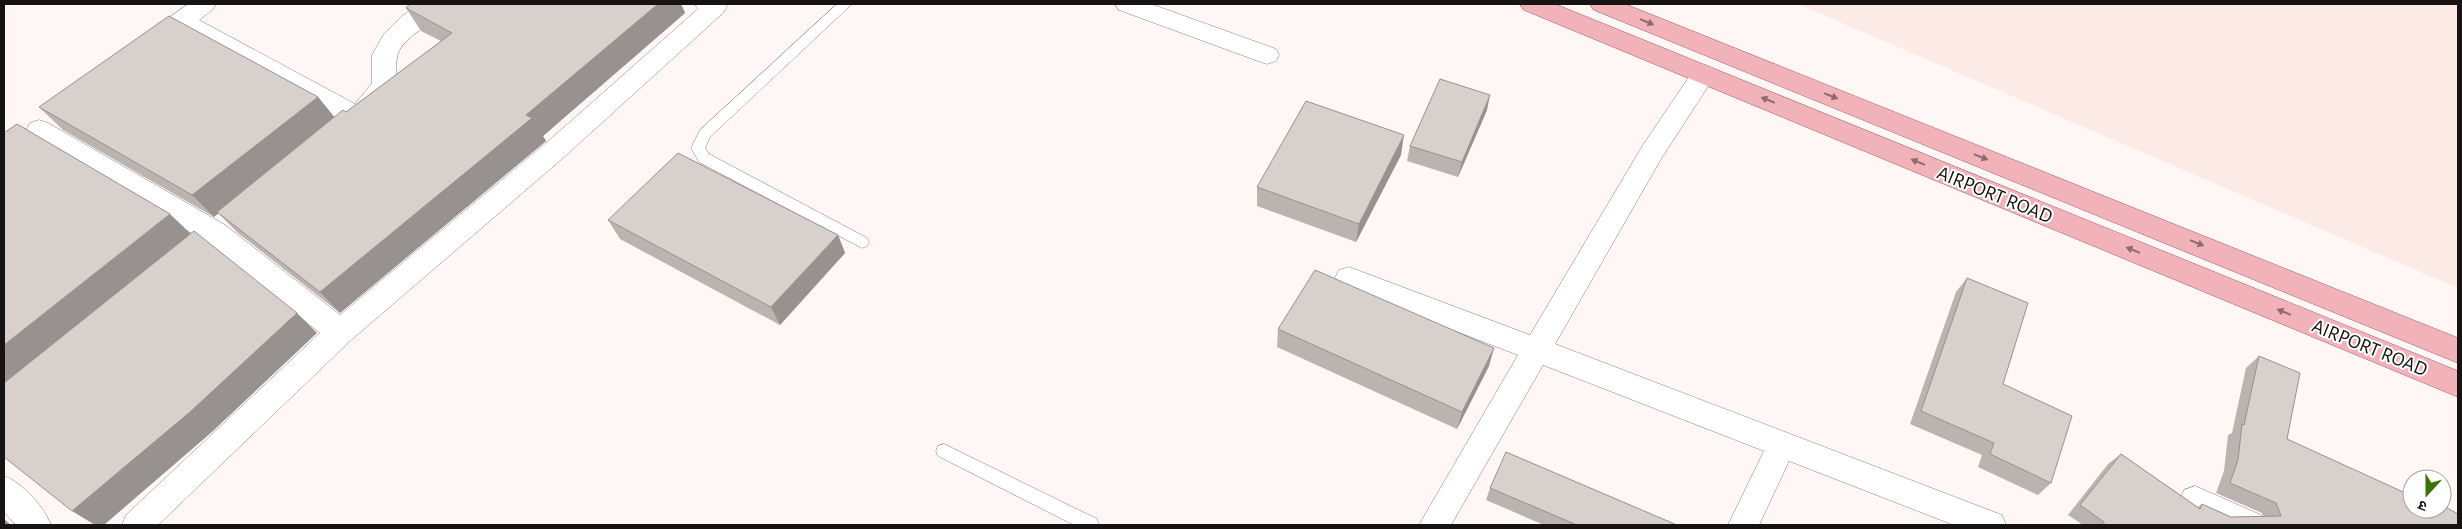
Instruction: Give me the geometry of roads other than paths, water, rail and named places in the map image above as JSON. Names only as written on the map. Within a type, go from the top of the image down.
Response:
[{"type":"main road","name":"AIRPORT ROAD","points":[[1532,4],[2458,384]]},
{"type":"main road","name":"AIRPORT ROAD","points":[[1602,4],[2458,351]]},
{"type":"street","points":[[134,57],[180,20],[204,4]]},
{"type":"street","points":[[335,136],[358,118],[377,97],[384,85],[384,55],[393,40],[411,22],[436,4]]},
{"type":"street","points":[[137,525],[340,332],[554,151],[715,7],[707,4]]},
{"type":"street","points":[[1127,4],[1267,55]]},
{"type":"street","points":[[180,20],[358,118]]},
{"type":"street","points":[[1434,525],[1652,152],[1704,74]]},
{"type":"street","points":[[18,146],[47,124],[215,233],[340,332]]},
{"type":"street","points":[[193,251],[238,215]]},
{"type":"street","points":[[1349,278],[1991,525]]},
{"type":"street","points":[[1743,525],[1782,445]]},
{"type":"street","points":[[4,490],[36,525]]},
{"type":"street","points":[[2195,500],[2250,525]]},
{"type":"lane","points":[[845,4],[705,134],[698,148],[704,158],[862,242]]},
{"type":"lane","points":[[944,451],[1091,525]]}]
